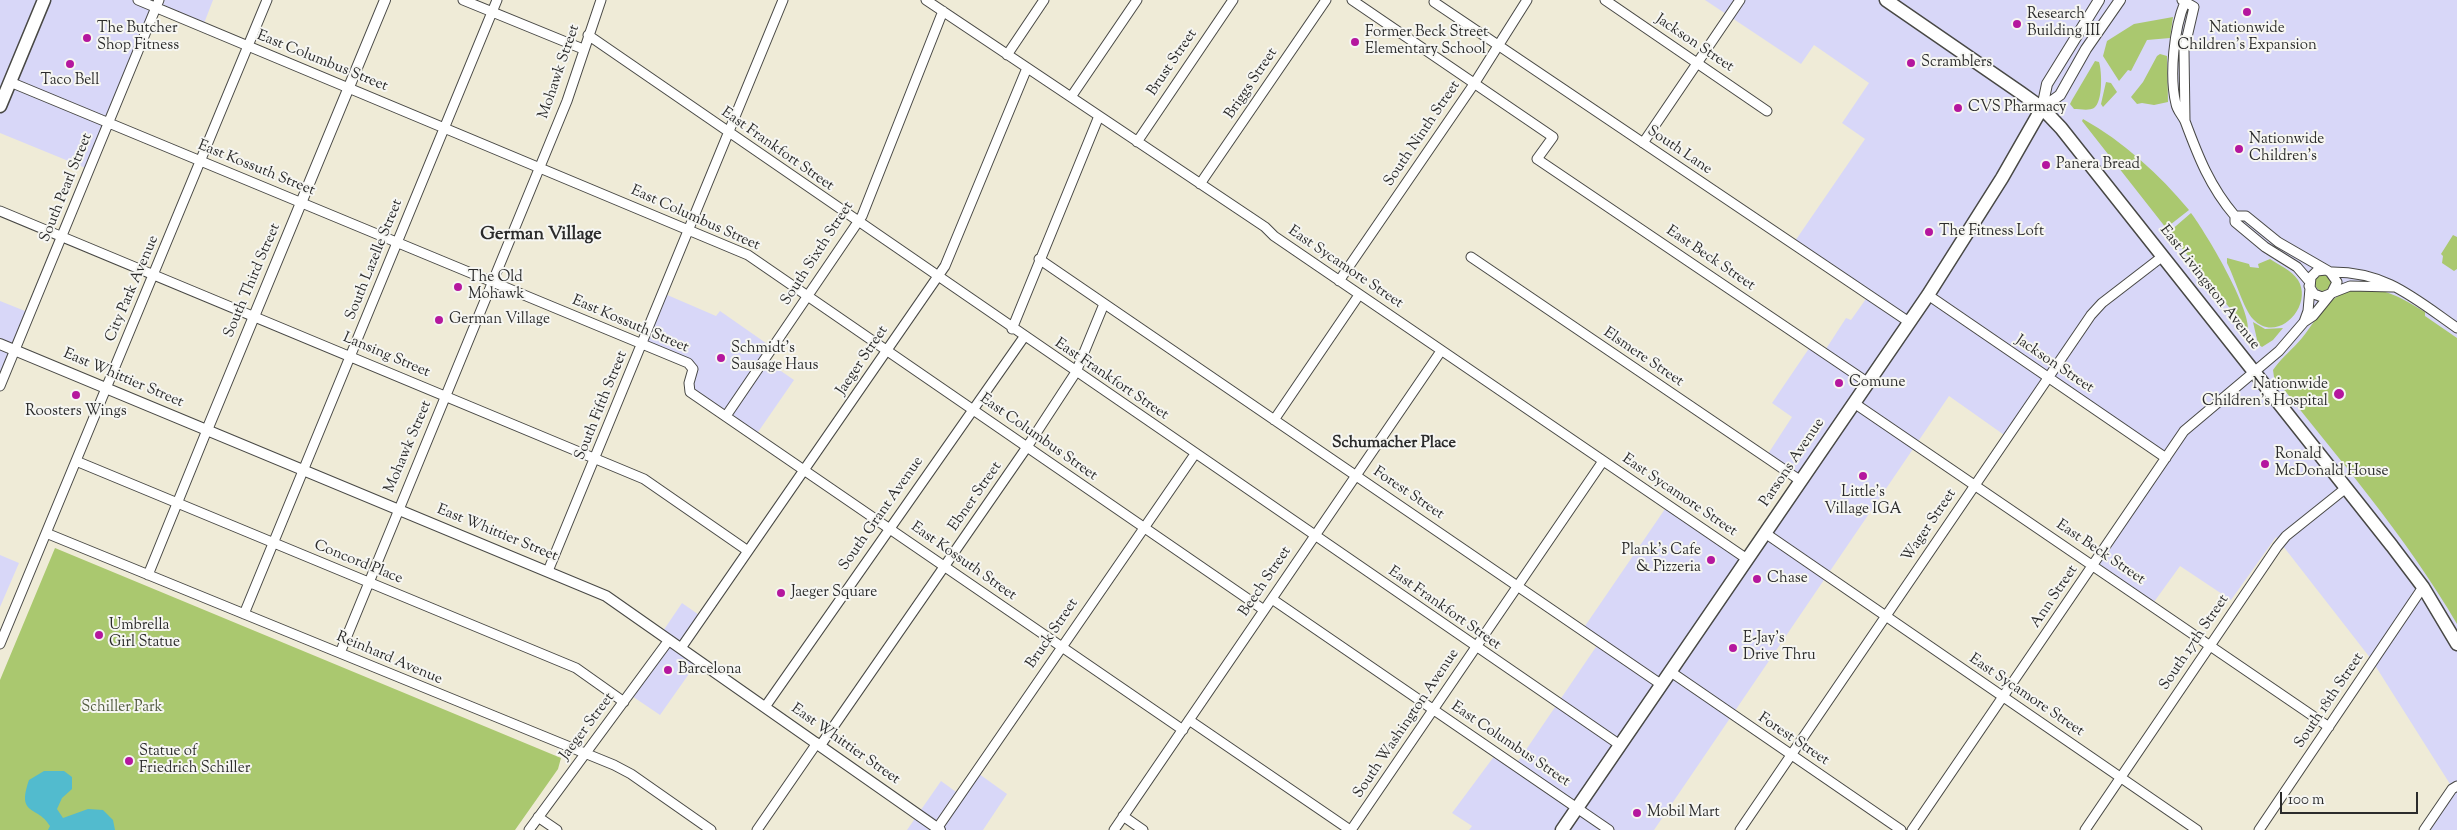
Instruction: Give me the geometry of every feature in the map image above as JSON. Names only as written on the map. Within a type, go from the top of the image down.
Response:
[{"type":"main road","points":[[0,106],[44,0]]},
{"type":"main road","name":"East Livingston Avenue","points":[[1886,0],[2042,108],[2061,128],[2422,587],[2457,644]]},
{"type":"main road","name":"Parsons Avenue","points":[[1562,830],[1928,295],[2002,178],[2042,108]]},
{"type":"street","name":"East Columbus Street","points":[[138,0],[157,4],[248,46],[748,255],[1264,610]]},
{"type":"street","name":"City Park Avenue","points":[[0,644],[267,0]]},
{"type":"street","name":"South Third Street","points":[[148,574],[386,0]]},
{"type":"street","points":[[463,0],[583,49]]},
{"type":"street","name":"South Lazelle Street","points":[[244,614],[498,0]]},
{"type":"street","name":"Mohawk Street","points":[[340,653],[567,101],[601,0]]},
{"type":"street","name":"South Fifth Street","points":[[548,571],[783,0]]},
{"type":"street","points":[[1007,55],[1044,0]]},
{"type":"street","points":[[1070,98],[1137,0]]},
{"type":"street","name":"Brust Street","points":[[1137,142],[1233,0]]},
{"type":"street","name":"Briggs Street","points":[[1200,184],[1326,0]]},
{"type":"street","points":[[1352,0],[1474,84]]},
{"type":"street","name":"South Ninth Street","points":[[1339,281],[1474,84],[1527,0]]},
{"type":"street","name":"Jackson Street","points":[[1605,0],[1767,111]]},
{"type":"street","points":[[1643,143],[1740,0]]},
{"type":"street","name":"Parsons Avenue","points":[[2042,108],[2047,84],[2099,0]]},
{"type":"street","name":"Parsons Avenue","points":[[2042,108],[2060,95],[2086,49],[2120,0]]},
{"type":"street","points":[[2185,121],[2184,50],[2194,7],[2184,1],[2177,30],[2174,58],[2176,106],[2185,121],[2202,167],[2212,186],[2235,216],[2235,222],[2265,247],[2297,267],[2318,296],[2330,295],[2350,286],[2393,287]]},
{"type":"street","name":"East Sycamore Street","points":[[932,2],[1747,559]]},
{"type":"street","name":"South Lane","points":[[1434,2],[1909,322]]},
{"type":"street","name":"South Pearl Street","points":[[0,386],[157,4]]},
{"type":"street","name":"South Sixth Street","points":[[726,416],[858,222],[944,12]]},
{"type":"street","name":"East Frankfort Street","points":[[588,35],[937,278],[1620,745]]},
{"type":"street","name":"Jaeger Street","points":[[681,648],[945,266],[1027,68]]},
{"type":"street","name":"East Kossuth Street","points":[[10,82],[688,363],[693,369],[689,383],[690,392],[1182,730]]},
{"type":"street","name":"East Beck Street","points":[[1474,84],[1553,137],[1537,160],[1867,382]]},
{"type":"street","points":[[1012,329],[1098,116]]},
{"type":"street","name":"Lansing Street","points":[[0,211],[648,481],[748,551]]},
{"type":"street","points":[[2235,216],[2246,216],[2278,242],[2328,271],[2337,282],[2330,295]]},
{"type":"street","name":"Wager Street","points":[[1740,830],[2091,314],[2102,303],[2163,256]]},
{"type":"street","name":"Elsmere Street","points":[[1471,257],[1801,481]]},
{"type":"street","name":"Forest Street","points":[[1039,259],[1662,684]]},
{"type":"street","points":[[2304,322],[2308,311],[2309,284],[2315,272],[2328,271],[2367,274],[2381,279],[2457,328]]},
{"type":"street","points":[[1274,420],[1359,295]]},
{"type":"street","name":"Jackson Street","points":[[1928,295],[2166,458]]},
{"type":"street","name":"Ann Street","points":[[1912,830],[2189,425],[2289,342],[2304,322],[2313,316],[2330,295]]},
{"type":"street","name":"Ebner Street","points":[[757,830],[945,566],[1027,447],[1076,372],[1104,304]]},
{"type":"street","name":"South Grant Avenue","points":[[765,707],[1024,337]]},
{"type":"street","name":"East Whittier Street","points":[[0,344],[606,596],[938,829]]},
{"type":"street","name":"Beech Street","points":[[1114,830],[1441,351]]},
{"type":"street","name":"East Beck Street","points":[[1854,403],[2329,727]]},
{"type":"street","name":"Bruck Street","points":[[938,829],[1195,454]]},
{"type":"street","name":"Concord Place","points":[[76,461],[576,668],[624,702]]},
{"type":"street","name":"South Washington Avenue","points":[[1350,830],[1603,461]]},
{"type":"street","name":"South 17th Street","points":[[2085,830],[2280,543],[2346,488]]},
{"type":"street","name":"Reinhard Avenue","points":[[46,533],[631,774],[711,830]]},
{"type":"street","name":"East Sycamore Street","points":[[1765,533],[2197,830]]},
{"type":"street","name":"South 18th Street","points":[[2259,830],[2422,587]]},
{"type":"street","name":"East Columbus Street","points":[[1272,599],[1608,830]]},
{"type":"street","name":"Jaeger Street","points":[[529,830],[669,640]]},
{"type":"street","name":"Forest Street","points":[[1670,672],[1901,830]]},
{"type":"street","points":[[1189,720],[1350,830]]},
{"type":"street","points":[[2424,830],[2452,789],[2457,786]]},
{"type":"street","points":[[1123,816],[1143,830]]},
{"type":"street","points":[[538,817],[557,830]]},
{"type":"shaded area","points":[[0,0],[213,0],[203,26],[155,8],[88,169],[0,133]]},
{"type":"shaded area","points":[[1705,0],[2457,0],[2457,830],[2430,830],[2455,792],[2371,659],[2276,537],[2231,600],[2180,566],[2154,602],[2098,563],[2165,458],[2049,378],[2007,437],[1949,396],[1654,830],[1469,830],[1472,826],[1452,813],[1498,751],[1517,763],[1600,641],[1583,629],[1667,506],[1747,560],[1798,481],[1766,457],[1792,417],[1772,403],[1812,344],[1824,352],[1846,318],[1851,320],[1868,296],[1793,244],[1865,139],[1842,123],[1869,83],[1814,45],[1801,64]]},
{"type":"shaded area","points":[[665,294],[716,316],[720,311],[773,348],[765,360],[794,380],[756,435],[692,391],[691,364],[645,344]]},
{"type":"shaded area","points":[[0,301],[30,313],[0,383]]},
{"type":"shaded area","points":[[0,555],[19,563],[0,607]]},
{"type":"shaded area","points":[[682,603],[702,617],[681,648],[698,661],[660,715],[629,694],[669,640],[661,634]]},
{"type":"shaded area","points":[[975,771],[1007,794],[983,830],[907,830],[941,781],[959,794]]},
{"type":"green space","points":[[2173,17],[2170,38],[2147,40],[2131,71],[2128,70],[2119,81],[2103,56],[2107,41],[2134,24]]},
{"type":"green space","points":[[2160,54],[2167,56],[2168,102],[2154,105],[2137,104],[2131,97],[2143,82],[2157,56]]},
{"type":"green space","points":[[2095,61],[2099,62],[2101,72],[2100,93],[2097,105],[2090,109],[2074,109],[2070,104]]},
{"type":"green space","points":[[2106,82],[2111,83],[2117,92],[2103,107],[2101,104]]},
{"type":"green space","points":[[2083,119],[2127,148],[2166,184],[2189,210],[2166,228],[2082,121]]},
{"type":"green space","points":[[2191,213],[2207,237],[2235,289],[2247,320],[2248,331],[2169,232]]},
{"type":"green space","points":[[2453,235],[2457,237],[2457,269],[2454,271],[2442,263],[2443,256],[2441,254]]},
{"type":"green space","points":[[2227,258],[2249,264],[2250,267],[2259,268],[2258,264],[2270,259],[2292,273],[2298,280],[2302,290],[2301,301],[2297,311],[2282,325],[2272,328],[2262,326],[2250,315],[2227,263]]},
{"type":"green space","points":[[2320,275],[2326,275],[2331,280],[2329,289],[2320,291],[2315,286],[2315,280]]},
{"type":"green space","points":[[2358,288],[2377,290],[2400,298],[2425,312],[2425,316],[2457,338],[2457,624],[2437,591],[2393,528],[2274,377],[2273,370],[2302,338],[2325,307],[2338,296]]},
{"type":"green space","points":[[2253,322],[2265,329],[2283,328],[2273,340],[2262,347],[2258,344]]},
{"type":"green space","name":"Schiller Park","points":[[55,548],[561,758],[558,769],[515,830],[0,830],[0,680]]},
{"type":"water","points":[[44,771],[64,771],[72,777],[72,789],[62,798],[57,809],[63,818],[88,809],[103,810],[113,820],[115,830],[48,830],[50,826],[40,815],[30,809],[25,800],[29,780]]},
{"type":"place","name":"Nationwide Children's Expansion","points":[[2247,12]]},
{"type":"place","name":"Research Building III","points":[[2017,24]]},
{"type":"place","name":"The Butcher Shop Fitness","points":[[87,38]]},
{"type":"place","name":"Former Beck Street Elementary School","points":[[1355,42]]},
{"type":"place","name":"Scramblers","points":[[1911,63]]},
{"type":"place","name":"Taco Bell","points":[[70,64]]},
{"type":"place","name":"CVS Pharmacy","points":[[1958,108]]},
{"type":"place","name":"Nationwide Children's","points":[[2239,149]]},
{"type":"place","name":"Panera Bread","points":[[2046,165]]},
{"type":"place","name":"The Fitness Loft","points":[[1929,232]]},
{"type":"place","name":"The Old Mohawk","points":[[458,287]]},
{"type":"place","name":"German Village","points":[[439,320]]},
{"type":"place","name":"Schmidt's Sausage Haus","points":[[721,358]]},
{"type":"place","name":"Comune","points":[[1839,383]]},
{"type":"place","name":"Nationwide Children's Hospital","points":[[2339,394]]},
{"type":"place","name":"Roosters Wings","points":[[76,395]]},
{"type":"place","name":"Ronald McDonald House","points":[[2265,464]]},
{"type":"place","name":"Little's Village IGA","points":[[1863,476]]},
{"type":"place","name":"Plank's Cafe & Pizzeria","points":[[1711,560]]},
{"type":"place","name":"Chase","points":[[1757,579]]},
{"type":"place","name":"Jaeger Square","points":[[781,593]]},
{"type":"place","name":"Umbrella Girl Statue","points":[[99,635]]},
{"type":"place","name":"E-Jay's Drive Thru","points":[[1733,648]]},
{"type":"place","name":"Barcelona","points":[[668,670]]},
{"type":"place","name":"Statue of Friedrich Schiller","points":[[129,761]]},
{"type":"place","name":"Mobil Mart","points":[[1637,813]]},
{"type":"district","name":"German Village","points":[[541,236]]},
{"type":"district","name":"Schumacher Place","points":[[1394,444]]}]
